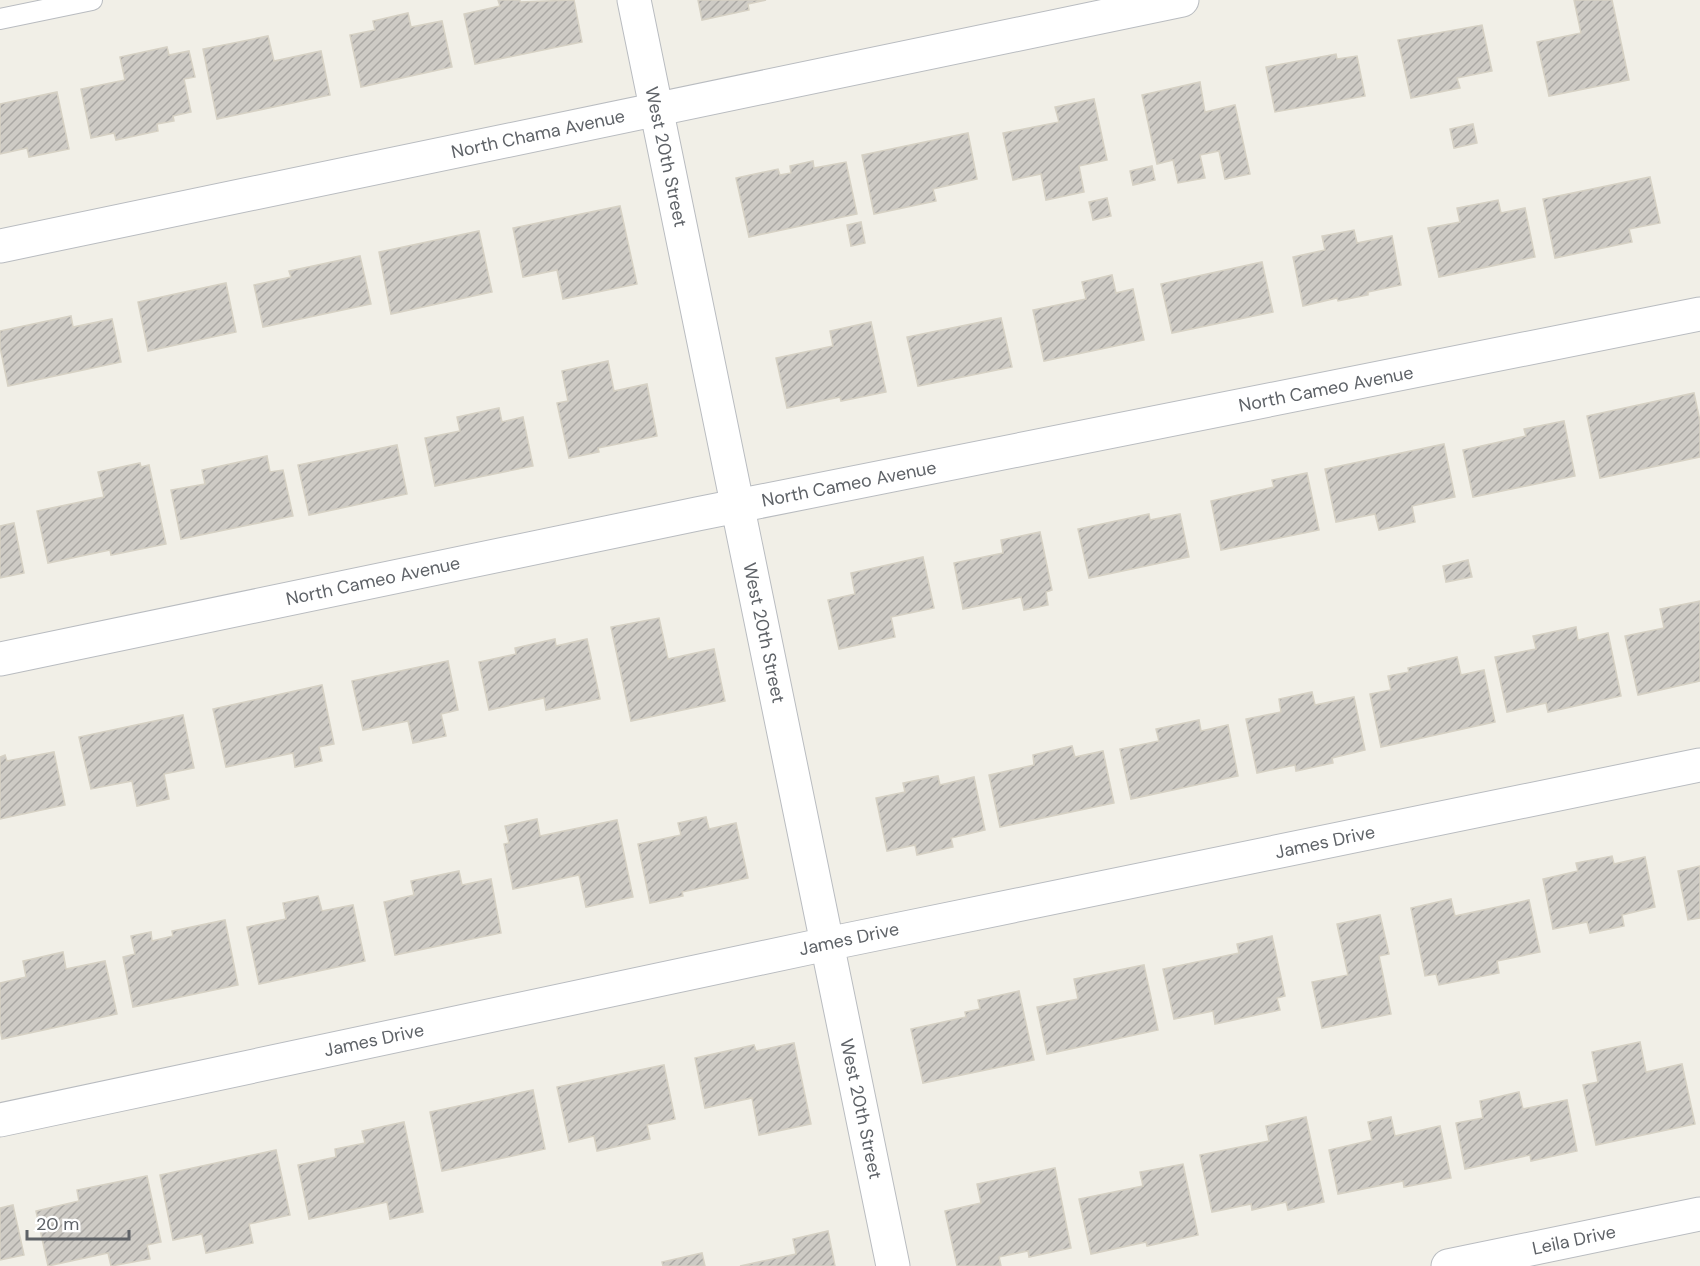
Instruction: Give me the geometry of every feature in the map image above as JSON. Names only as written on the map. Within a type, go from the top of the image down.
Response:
[{"type":"street","name":"West 20th Street","points":[[634,0],[893,1266]]},
{"type":"street","name":"North Chama Avenue","points":[[0,246],[1182,0]]},
{"type":"street","name":"North Cameo Avenue","points":[[0,659],[738,506],[1700,314]]},
{"type":"street","name":"James Drive","points":[[0,1120],[827,944],[1700,765]]},
{"type":"street","name":"Leila Drive","points":[[1448,1266],[1700,1214]]},
{"type":"lane","points":[[0,19],[93,0]]},
{"type":"building","points":[[498,0],[520,0],[520,2],[574,0],[582,42],[475,64],[464,14],[500,6]]},
{"type":"building","points":[[698,0],[766,0],[748,4],[749,10],[702,20]]},
{"type":"building","points":[[1574,0],[1612,0],[1629,80],[1549,96],[1537,42],[1581,33]]},
{"type":"building","points":[[408,13],[411,27],[442,21],[452,67],[361,87],[350,35],[375,30],[373,21]]},
{"type":"building","points":[[1482,25],[1492,71],[1457,78],[1460,88],[1411,98],[1398,40]]},
{"type":"building","points":[[268,36],[274,61],[321,51],[330,95],[217,119],[203,49]]},
{"type":"building","points":[[167,47],[169,55],[189,51],[195,77],[184,79],[191,112],[173,116],[174,121],[157,124],[158,131],[116,140],[114,133],[91,138],[81,89],[125,80],[120,57]]},
{"type":"building","points":[[1336,54],[1337,59],[1357,56],[1365,96],[1275,112],[1266,67]]},
{"type":"building","points":[[1200,82],[1205,112],[1235,105],[1250,174],[1225,179],[1219,151],[1200,155],[1205,178],[1178,183],[1173,160],[1157,164],[1142,95]]},
{"type":"building","points":[[57,92],[69,149],[29,157],[27,148],[0,154],[0,104]]},
{"type":"building","points":[[1094,99],[1107,160],[1079,166],[1084,192],[1046,200],[1041,174],[1013,180],[1003,133],[1059,122],[1055,107]]},
{"type":"building","points":[[1473,124],[1477,143],[1454,148],[1450,129]]},
{"type":"building","points":[[968,133],[977,179],[933,189],[936,201],[874,214],[862,155]]},
{"type":"building","points":[[813,161],[814,168],[846,162],[857,214],[749,237],[736,178],[778,169],[780,175],[791,173],[790,166]]},
{"type":"building","points":[[1152,166],[1155,180],[1133,185],[1130,171]]},
{"type":"building","points":[[1650,177],[1660,223],[1629,229],[1632,242],[1555,258],[1543,199]]},
{"type":"building","points":[[1107,198],[1111,216],[1093,220],[1089,202]]},
{"type":"building","points":[[1498,200],[1501,213],[1525,208],[1535,257],[1439,277],[1428,228],[1460,222],[1457,208]]},
{"type":"building","points":[[620,206],[637,284],[563,299],[557,270],[523,277],[513,228]]},
{"type":"building","points":[[861,222],[865,243],[851,246],[847,225]]},
{"type":"building","points":[[1354,230],[1357,243],[1392,236],[1401,285],[1368,292],[1368,295],[1338,301],[1337,298],[1303,306],[1293,257],[1325,250],[1322,236]]},
{"type":"building","points":[[479,231],[492,292],[391,314],[379,252]]},
{"type":"building","points":[[360,256],[371,304],[263,327],[254,285],[291,277],[289,271]]},
{"type":"building","points":[[1262,262],[1273,312],[1172,333],[1161,284]]},
{"type":"building","points":[[1112,275],[1116,293],[1133,289],[1144,340],[1044,361],[1033,310],[1086,299],[1082,282]]},
{"type":"building","points":[[226,283],[236,332],[148,351],[138,302]]},
{"type":"building","points":[[71,316],[73,327],[112,319],[121,362],[8,386],[0,347],[0,331]]},
{"type":"building","points":[[1001,318],[1012,367],[918,386],[907,337]]},
{"type":"building","points":[[871,322],[886,392],[841,401],[840,397],[787,408],[776,358],[833,346],[830,331]]},
{"type":"building","points":[[608,361],[614,391],[647,384],[657,436],[598,448],[599,452],[569,458],[557,403],[568,401],[562,371]]},
{"type":"building","points":[[1694,393],[1700,421],[1700,457],[1600,478],[1587,416]]},
{"type":"building","points":[[499,408],[502,422],[523,417],[533,466],[435,486],[425,438],[460,431],[457,417]]},
{"type":"building","points":[[1564,421],[1575,476],[1473,497],[1463,450],[1526,436],[1524,429]]},
{"type":"building","points":[[1444,444],[1455,497],[1412,506],[1415,522],[1379,530],[1375,514],[1336,522],[1325,469]]},
{"type":"building","points":[[397,445],[407,494],[309,515],[298,465]]},
{"type":"building","points":[[267,456],[270,472],[283,470],[293,516],[181,539],[171,490],[205,484],[202,470]]},
{"type":"building","points":[[140,463],[141,467],[149,465],[166,544],[111,555],[110,550],[48,563],[37,511],[104,497],[98,472]]},
{"type":"building","points":[[1307,473],[1319,530],[1221,550],[1211,501],[1274,487],[1272,480]]},
{"type":"building","points":[[1149,514],[1150,520],[1180,514],[1189,557],[1089,578],[1078,529]]},
{"type":"building","points":[[14,523],[24,573],[0,578],[0,526]]},
{"type":"building","points":[[1040,532],[1052,590],[1046,592],[1048,605],[1024,610],[1021,597],[963,609],[954,563],[1003,553],[1001,540]]},
{"type":"building","points":[[923,557],[934,608],[891,617],[895,637],[839,649],[828,600],[855,594],[851,573]]},
{"type":"building","points":[[1468,560],[1472,577],[1446,582],[1443,566]]},
{"type":"building","points":[[1700,601],[1700,681],[1638,695],[1625,636],[1664,628],[1660,609]]},
{"type":"building","points":[[659,618],[668,659],[714,649],[725,701],[631,721],[611,627]]},
{"type":"building","points":[[1576,627],[1578,640],[1608,633],[1621,696],[1548,712],[1546,703],[1507,712],[1495,657],[1536,649],[1533,636]]},
{"type":"building","points":[[555,639],[556,646],[587,639],[600,699],[546,710],[544,698],[489,710],[479,662],[516,654],[515,648]]},
{"type":"building","points":[[1457,657],[1461,675],[1484,670],[1495,722],[1381,747],[1370,694],[1391,690],[1388,676],[1409,672],[1408,668]]},
{"type":"building","points":[[448,661],[458,710],[441,714],[446,736],[413,743],[408,721],[363,730],[352,681]]},
{"type":"building","points":[[322,685],[334,744],[319,747],[322,761],[295,767],[293,753],[226,767],[213,709]]},
{"type":"building","points":[[1312,692],[1315,705],[1354,697],[1365,750],[1332,758],[1333,763],[1296,771],[1295,765],[1257,773],[1246,719],[1281,712],[1279,699]]},
{"type":"building","points":[[183,715],[194,768],[164,774],[169,799],[137,806],[132,781],[91,789],[79,737]]},
{"type":"building","points":[[1199,720],[1201,731],[1228,725],[1238,776],[1131,799],[1120,749],[1159,741],[1156,729]]},
{"type":"building","points":[[1072,746],[1075,757],[1103,751],[1114,803],[1000,827],[989,775],[1034,765],[1033,755]]},
{"type":"building","points":[[54,752],[65,805],[0,819],[0,757],[5,755],[7,761]]},
{"type":"building","points":[[938,776],[940,785],[974,777],[985,830],[951,838],[953,847],[917,855],[915,845],[887,851],[876,798],[905,792],[903,783]]},
{"type":"building","points":[[706,817],[709,829],[736,823],[748,878],[682,892],[683,896],[650,903],[638,844],[681,835],[678,823]]},
{"type":"building","points":[[537,819],[540,836],[617,820],[633,897],[586,907],[579,875],[513,889],[504,844],[509,843],[505,826]]},
{"type":"building","points":[[1612,856],[1614,864],[1645,857],[1655,907],[1622,915],[1624,926],[1590,933],[1587,922],[1553,929],[1543,879],[1578,871],[1576,863]]},
{"type":"building","points":[[1700,866],[1700,918],[1688,920],[1678,871]]},
{"type":"building","points":[[459,871],[462,885],[491,879],[501,933],[395,955],[384,902],[414,895],[411,881]]},
{"type":"building","points":[[318,896],[322,911],[353,905],[365,961],[259,984],[247,927],[286,919],[283,903]]},
{"type":"building","points":[[1451,899],[1455,916],[1529,900],[1540,952],[1497,961],[1499,973],[1439,985],[1436,974],[1425,976],[1411,908]]},
{"type":"building","points":[[1380,915],[1389,954],[1379,956],[1391,1014],[1322,1028],[1312,982],[1348,975],[1337,924]]},
{"type":"building","points":[[225,920],[238,985],[133,1007],[123,957],[135,954],[131,936],[151,932],[152,941],[173,936],[172,931]]},
{"type":"building","points":[[1272,936],[1285,996],[1277,998],[1280,1010],[1215,1024],[1213,1011],[1174,1019],[1163,969],[1239,953],[1237,944]]},
{"type":"building","points":[[63,952],[66,969],[105,961],[117,1014],[2,1039],[0,983],[26,977],[23,961]]},
{"type":"building","points":[[1144,965],[1158,1030],[1047,1054],[1037,1007],[1078,999],[1074,979]]},
{"type":"building","points":[[1019,991],[1034,1060],[923,1083],[911,1029],[966,1017],[965,1012],[980,1009],[978,1000]]},
{"type":"building","points":[[1640,1042],[1646,1072],[1682,1064],[1695,1124],[1596,1145],[1583,1085],[1598,1082],[1592,1052]]},
{"type":"building","points":[[794,1043],[811,1124],[759,1135],[752,1098],[705,1108],[695,1058],[754,1045],[756,1051]]},
{"type":"building","points":[[664,1065],[675,1119],[647,1125],[650,1139],[597,1151],[594,1136],[569,1142],[557,1087]]},
{"type":"building","points":[[533,1090],[545,1149],[442,1171],[430,1112]]},
{"type":"building","points":[[1519,1092],[1523,1109],[1567,1100],[1577,1151],[1531,1161],[1530,1155],[1465,1169],[1456,1123],[1483,1118],[1480,1101]]},
{"type":"building","points":[[1306,1117],[1324,1202],[1288,1210],[1286,1202],[1252,1210],[1251,1204],[1212,1212],[1200,1155],[1269,1141],[1266,1126]]},
{"type":"building","points":[[1391,1117],[1395,1136],[1440,1126],[1451,1178],[1404,1187],[1403,1181],[1338,1194],[1329,1150],[1372,1140],[1368,1122]]},
{"type":"building","points":[[404,1122],[423,1212],[390,1219],[387,1202],[309,1219],[298,1165],[336,1157],[335,1149],[365,1143],[362,1131]]},
{"type":"building","points":[[276,1150],[290,1215],[249,1224],[253,1243],[206,1253],[202,1234],[173,1240],[160,1175]]},
{"type":"building","points":[[1183,1164],[1198,1235],[1147,1246],[1146,1242],[1091,1254],[1079,1199],[1143,1186],[1140,1172]]},
{"type":"building","points":[[1055,1168],[1071,1248],[1029,1257],[1028,1251],[999,1257],[1001,1266],[957,1266],[945,1211],[981,1203],[977,1184]]},
{"type":"building","points":[[147,1176],[161,1242],[147,1245],[150,1259],[111,1266],[108,1253],[48,1266],[36,1211],[79,1201],[77,1190]]},
{"type":"building","points":[[13,1205],[24,1255],[0,1260],[0,1208]]},
{"type":"building","points":[[828,1231],[835,1266],[740,1266],[796,1254],[793,1239]]},
{"type":"building","points":[[702,1253],[705,1266],[663,1266],[662,1262]]}]
